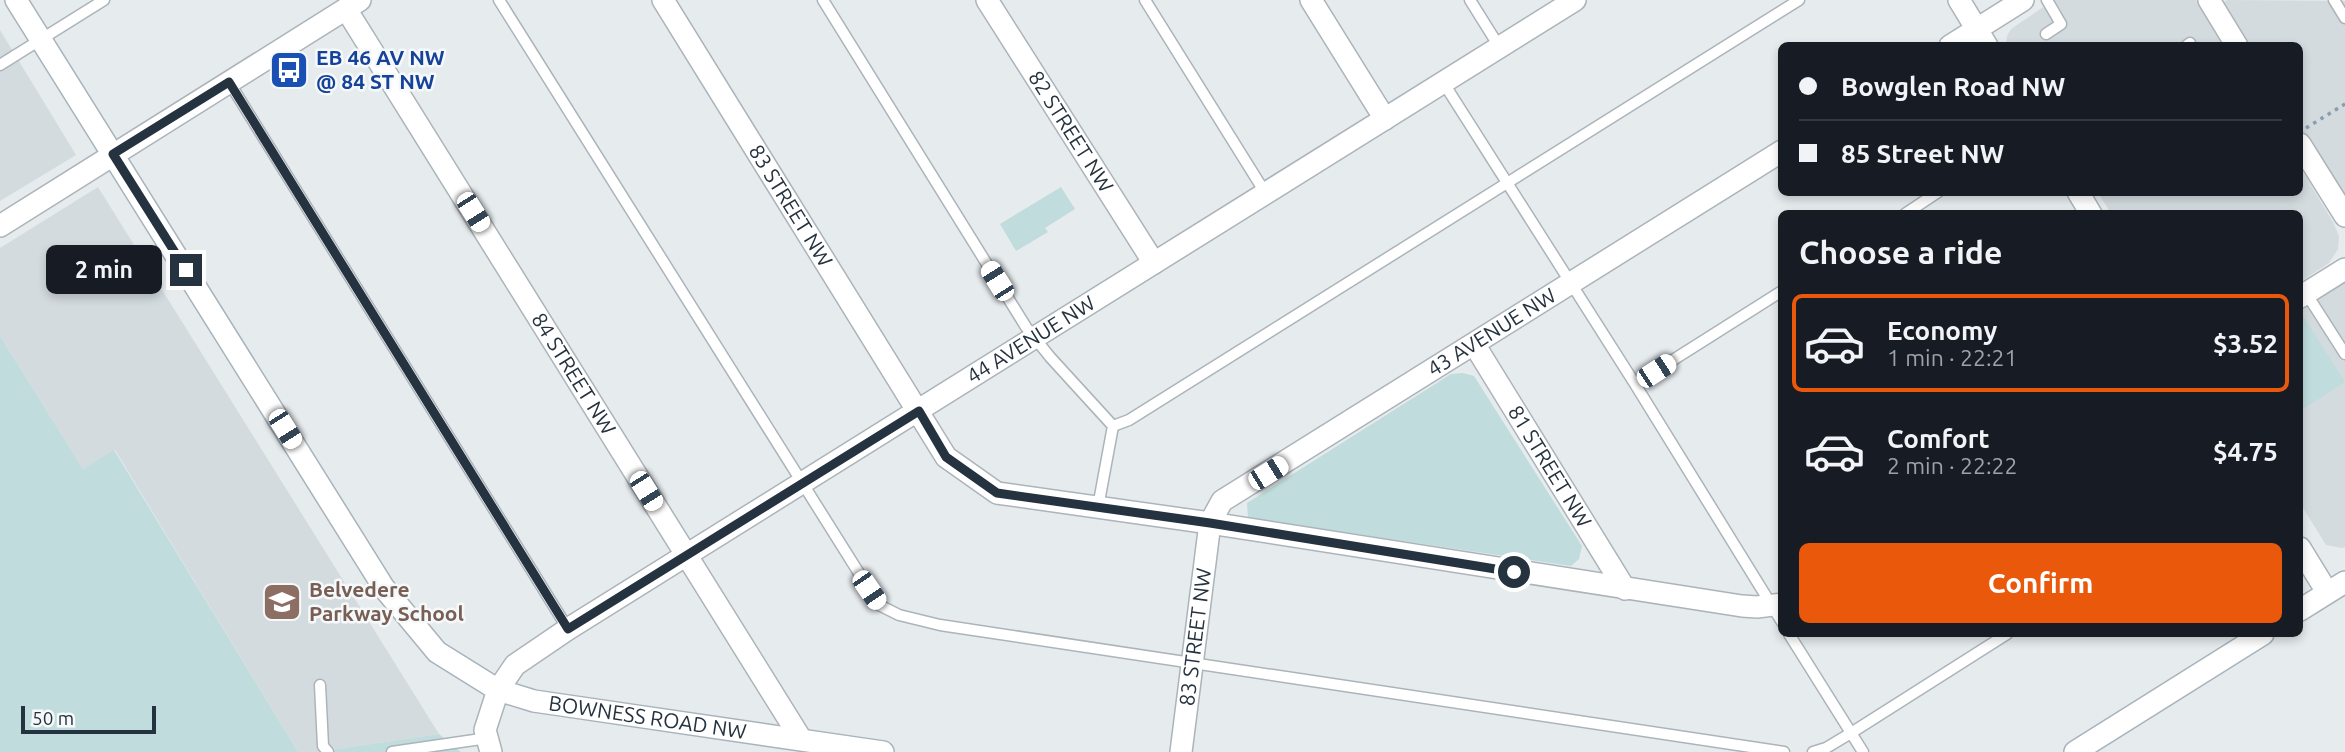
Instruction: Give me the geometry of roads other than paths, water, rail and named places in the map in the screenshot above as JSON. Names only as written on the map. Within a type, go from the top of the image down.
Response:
[{"type":"street","name":"BOWNESS ROAD NW","points":[[16,0],[384,588],[437,652],[498,690],[534,701],[883,752]]},
{"type":"street","name":"83 STREET NW","points":[[663,0],[946,457],[997,493],[1778,610]]},
{"type":"street","name":"82 STREET NW","points":[[987,0],[1154,263]]},
{"type":"street","points":[[1311,0],[1385,119]]},
{"type":"street","name":"44 AVENUE NW","points":[[490,745],[485,730],[498,690],[515,665],[568,629],[1575,0]]},
{"type":"street","points":[[1959,0],[1982,37]]},
{"type":"street","points":[[1964,42],[1982,37],[2023,0]]},
{"type":"street","points":[[2209,0],[2235,42]]},
{"type":"street","points":[[0,226],[353,4]]},
{"type":"street","name":"84 STREET NW","points":[[353,4],[801,739]]},
{"type":"street","points":[[2303,139],[2345,216]]},
{"type":"street","name":"43 AVENUE NW","points":[[1210,523],[1222,501],[1778,153]]},
{"type":"street","points":[[2303,295],[2345,269]]},
{"type":"street","name":"81 STREET NW","points":[[1474,344],[1625,589]]},
{"type":"street","name":"83 STREET NW","points":[[1181,752],[1210,523]]},
{"type":"street","points":[[2303,551],[2336,587],[2303,608]]},
{"type":"street","points":[[2075,752],[2258,637]]},
{"type":"lane","points":[[0,65],[104,0]]},
{"type":"lane","points":[[499,0],[879,605],[899,615],[940,625],[1784,752]]},
{"type":"lane","points":[[823,0],[1035,339],[1113,426]]},
{"type":"lane","points":[[1145,0],[1266,194]]},
{"type":"lane","points":[[1470,0],[1500,48]]},
{"type":"lane","points":[[1113,426],[1129,420],[1800,0]]},
{"type":"lane","points":[[2046,34],[2061,24],[2047,0]]},
{"type":"lane","points":[[2339,4],[2345,19]]},
{"type":"lane","points":[[229,82],[568,629]]},
{"type":"lane","points":[[1443,82],[1778,610]]},
{"type":"lane","points":[[1911,210],[1932,196]]},
{"type":"lane","points":[[1635,384],[1778,295]]},
{"type":"lane","points":[[2303,295],[2345,354]]},
{"type":"lane","points":[[1098,507],[1113,426]]},
{"type":"lane","points":[[1791,637],[1863,752]]},
{"type":"lane","points":[[1814,752],[1851,733],[2002,637]]},
{"type":"lane","points":[[320,685],[323,746],[328,752]]},
{"type":"lane","points":[[392,752],[490,745]]},
{"type":"place","name":"EB 46 AV NW @ 84 ST NW","points":[[289,70]]},
{"type":"place","name":"Belvedere Parkway School","points":[[282,602]]}]
